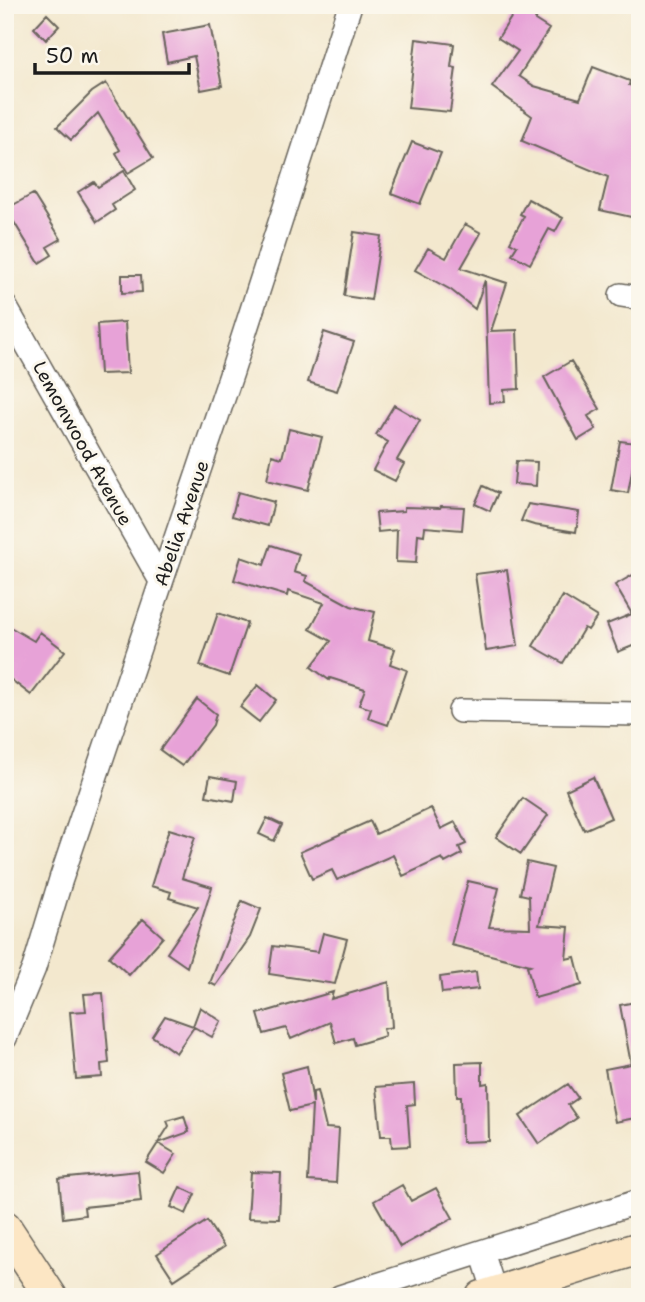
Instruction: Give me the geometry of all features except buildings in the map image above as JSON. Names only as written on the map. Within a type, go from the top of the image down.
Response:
[{"type":"main road","points":[[5,1227],[51,1297]]},
{"type":"main road","points":[[489,1295],[640,1248]]},
{"type":"street","name":"Abelia Avenue","points":[[5,1038],[34,968],[61,879],[302,160],[344,10]]},
{"type":"street","name":"Lemonwood Avenue","points":[[5,306],[161,581]]},
{"type":"street","points":[[460,710],[640,714]]},
{"type":"street","points":[[340,1297],[640,1201]]},
{"type":"street","points":[[482,1252],[489,1295]]}]
